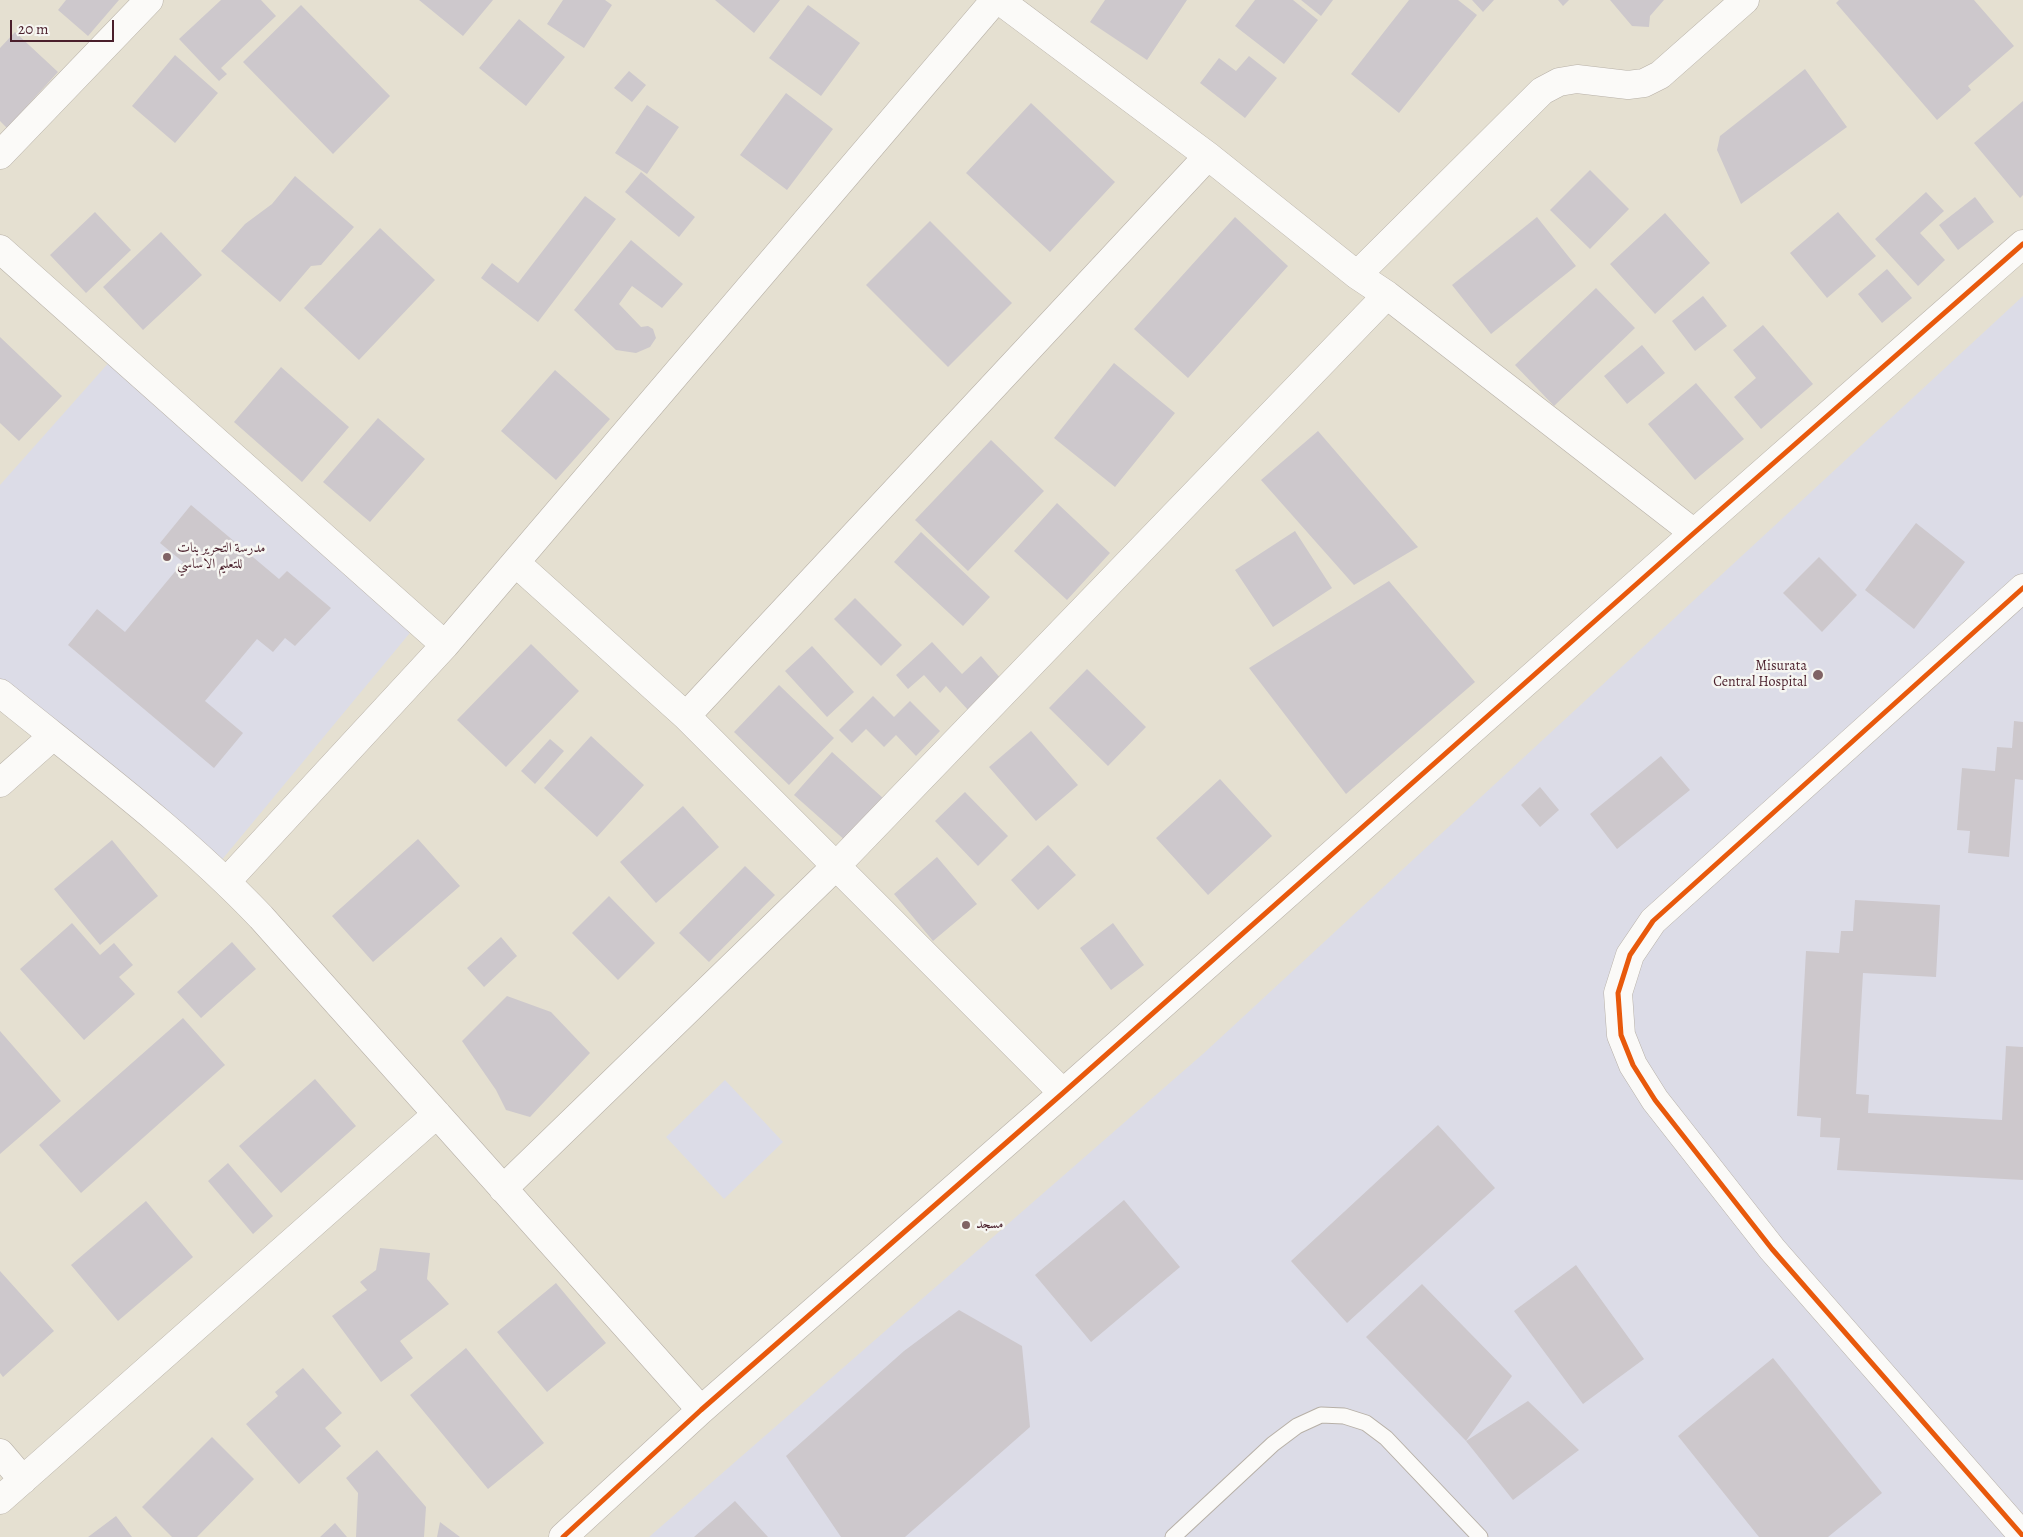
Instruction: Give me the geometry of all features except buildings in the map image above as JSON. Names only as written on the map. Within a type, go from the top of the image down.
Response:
[{"type":"street","points":[[0,155],[149,0]]},
{"type":"street","points":[[227,881],[445,645],[997,0],[1208,156],[1357,275],[1386,295],[1694,533]]},
{"type":"street","points":[[1357,275],[1542,91],[1559,82],[1577,79],[1628,85],[1644,83],[1660,75],[1745,0]]},
{"type":"street","points":[[686,716],[1208,156]]},
{"type":"street","points":[[563,1537],[701,1410],[2023,244]]},
{"type":"street","points":[[0,249],[445,645]]},
{"type":"street","points":[[503,1189],[836,866],[1386,295]]},
{"type":"street","points":[[516,562],[686,716],[1063,1092]]},
{"type":"street","points":[[2023,588],[1653,921],[1630,955],[1618,993],[1621,1035],[1633,1065],[1654,1100],[1772,1249],[2023,1536]]},
{"type":"street","points":[[0,693],[137,803],[227,881],[268,924],[701,1410]]},
{"type":"street","points":[[0,783],[53,736]]},
{"type":"street","points":[[0,1500],[437,1114]]},
{"type":"street","points":[[0,1452],[23,1480]]},
{"type":"lane","points":[[1173,1537],[1273,1444],[1297,1426],[1321,1415],[1344,1416],[1366,1423],[1386,1438],[1480,1537]]},
{"type":"shaded area","name":"Misurata Central Hospital","points":[[2023,296],[2023,1537],[649,1537],[1204,1053]]},
{"type":"shaded area","name":"مدرسة التحرير بنات للتعليم الاساسي","points":[[112,359],[414,628],[220,862],[0,681],[0,485]]},
{"type":"shaded area","points":[[725,1080],[783,1142],[724,1199],[666,1137]]},
{"type":"cycle path","points":[[563,1537],[701,1410],[1063,1093],[2023,244]]},
{"type":"cycle path","points":[[2023,588],[1653,921],[1630,955],[1618,993],[1621,1035],[1633,1065],[1655,1100],[1772,1249],[2023,1536]]},
{"type":"place","name":"مدرسة التحرير بنات للتعليم الاساسي","points":[[167,557]]},
{"type":"place","name":"Misurata Central Hospital","points":[[1818,675]]},
{"type":"place","name":"مسجد","points":[[966,1225]]}]
